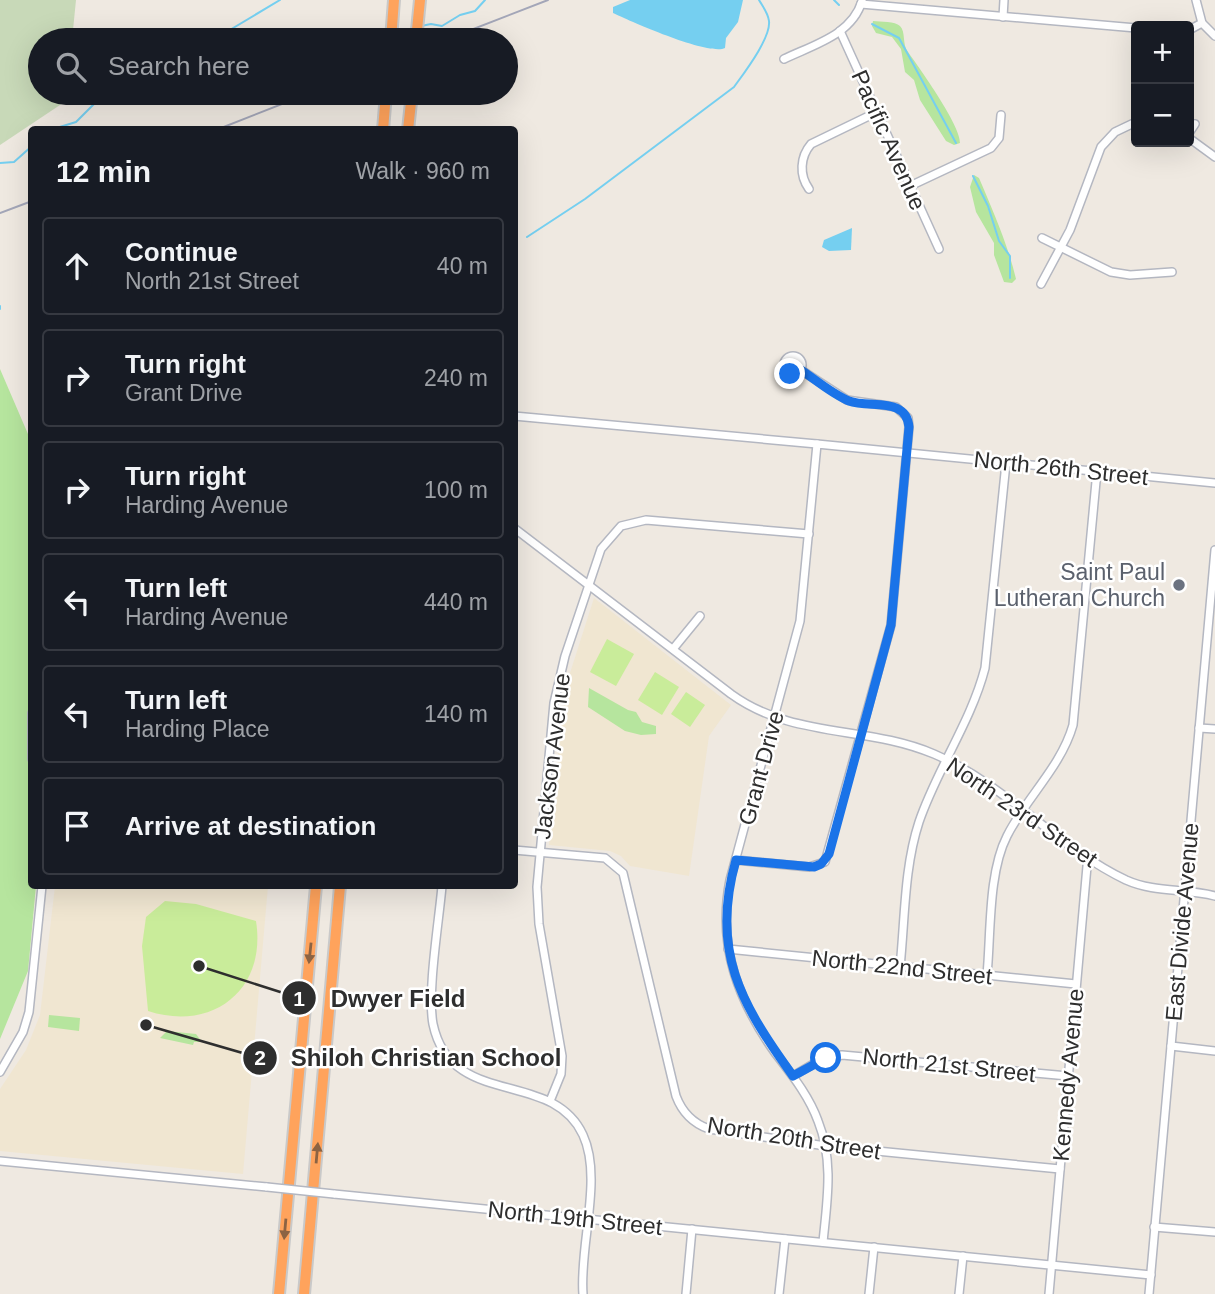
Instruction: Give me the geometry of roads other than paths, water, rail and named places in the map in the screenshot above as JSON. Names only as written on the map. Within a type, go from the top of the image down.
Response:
[{"type":"highway","points":[[417,28],[420,0]]},
{"type":"highway","points":[[392,28],[394,4]]},
{"type":"highway","points":[[383,126],[385,105]]},
{"type":"highway","points":[[408,126],[411,105]]},
{"type":"highway","points":[[279,1294],[316,889]]},
{"type":"highway","points":[[304,1294],[340,889]]},
{"type":"street","points":[[1003,17],[1004,0]]},
{"type":"street","points":[[1196,0],[1202,23],[1215,36]]},
{"type":"street","points":[[784,59],[840,31],[855,17],[861,2],[1131,29]]},
{"type":"street","points":[[1194,27],[1202,23]]},
{"type":"street","name":"Pacific Avenue","points":[[840,31],[939,249]]},
{"type":"street","points":[[809,189],[802,171],[805,154],[811,144],[875,113]]},
{"type":"street","points":[[910,186],[991,148],[999,138],[1001,115]]},
{"type":"street","points":[[1041,284],[1062,248],[1101,147],[1115,132],[1131,124]]},
{"type":"street","points":[[1194,139],[1215,157]]},
{"type":"street","points":[[1042,238],[1117,273],[1172,272]]},
{"type":"street","points":[[736,860],[810,867],[825,862],[891,625],[909,422],[901,410],[847,400],[801,370]]},
{"type":"street","points":[[518,416],[907,453]]},
{"type":"street","name":"Grant Drive","points":[[817,444],[800,621],[736,860],[726,909],[728,949],[736,984],[749,1013],[815,1113],[826,1146],[829,1179],[823,1242]]},
{"type":"street","name":"North 26th Street","points":[[907,453],[1215,483]]},
{"type":"street","points":[[900,967],[913,848],[924,809],[977,695],[988,654],[1006,463]]},
{"type":"street","points":[[987,975],[998,859],[1006,836],[1056,762],[1073,725],[1097,471]]},
{"type":"street","name":"Jackson Avenue","points":[[550,1101],[563,1062],[538,915],[539,852],[554,703],[565,656],[601,549],[609,536],[621,526],[637,521],[809,534]]},
{"type":"street","name":"North 23rd Street","points":[[518,531],[742,702],[774,719],[900,741],[947,760],[1088,855],[1135,883],[1215,896]]},
{"type":"street","name":"East Divide Avenue","points":[[1149,1294],[1212,609],[1215,550]]},
{"type":"street","points":[[673,649],[699,616]]},
{"type":"street","points":[[1199,728],[1215,729]]},
{"type":"street","name":"North 20th Street","points":[[518,850],[605,858],[623,873],[676,1096],[691,1119],[709,1129],[826,1146],[1060,1169]]},
{"type":"street","name":"Kennedy Avenue","points":[[1049,1294],[1088,855]]},
{"type":"street","points":[[0,1072],[23,1032],[29,1012],[42,889]]},
{"type":"street","points":[[442,889],[432,1007],[438,1040],[453,1063],[471,1077],[550,1101],[574,1120],[587,1145],[590,1171],[582,1262],[583,1294]]},
{"type":"street","name":"North 22nd Street","points":[[728,949],[1076,984]]},
{"type":"street","points":[[1171,1046],[1215,1051]]},
{"type":"street","name":"North 21st Street","points":[[793,1076],[820,1060],[849,1055],[1068,1076]]},
{"type":"street","name":"North 19th Street","points":[[0,1161],[1151,1275]]},
{"type":"street","points":[[1154,1227],[1215,1232]]},
{"type":"street","points":[[686,1294],[692,1229]]},
{"type":"street","points":[[779,1294],[785,1239]]},
{"type":"street","points":[[869,1294],[874,1247]]},
{"type":"street","points":[[959,1294],[963,1256]]},
{"type":"water","points":[[630,0],[743,0],[738,22],[726,38],[725,48],[716,49],[670,37],[613,13],[613,7]]},
{"type":"water","points":[[852,228],[851,250],[829,251],[822,247],[824,240]]},
{"type":"waterway","points":[[233,28],[280,0]]},
{"type":"waterway","points":[[421,26],[442,26],[460,15],[475,11],[485,0]]},
{"type":"waterway","points":[[527,237],[585,199],[734,87],[766,37],[768,15],[759,0]]},
{"type":"waterway","points":[[834,0],[839,5]]},
{"type":"waterway","points":[[872,24],[899,38],[956,143]]},
{"type":"waterway","points":[[63,126],[76,122],[93,105]]},
{"type":"waterway","points":[[0,163],[14,162],[28,150]]},
{"type":"waterway","points":[[973,176],[988,206],[999,241],[1010,256],[1010,278]]},
{"type":"railway","points":[[476,28],[548,0]]},
{"type":"railway","points":[[226,126],[280,105]]},
{"type":"railway","points":[[0,213],[28,202]]},
{"type":"place","name":"Saint Paul Lutheran Church","points":[[1179,585]]},
{"type":"place","name":"Dwyer Field","points":[[199,966]]},
{"type":"place","name":"Shiloh Christian School","points":[[146,1025]]}]
